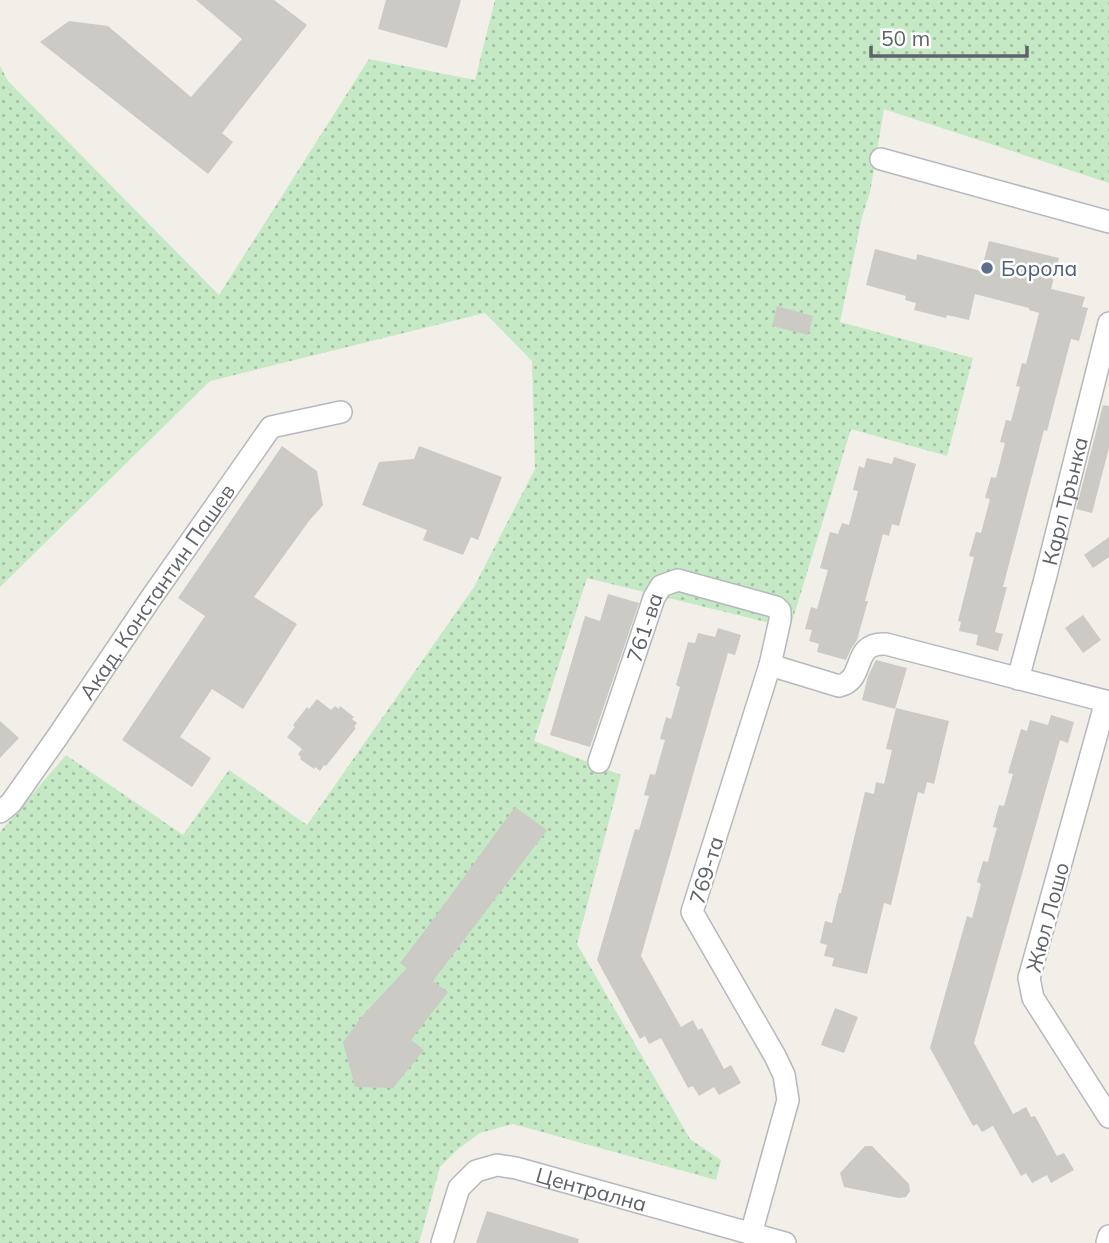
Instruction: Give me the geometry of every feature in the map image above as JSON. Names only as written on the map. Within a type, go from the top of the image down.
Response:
[{"type":"street","points":[[881,159],[1109,222]]},
{"type":"street","name":"Карл Трънка","points":[[1018,679],[1109,323]]},
{"type":"street","name":"Акад. Константин Пашев","points":[[0,812],[12,803],[271,427],[341,412]]},
{"type":"street","name":"761-ва","points":[[599,762],[654,598],[661,586],[678,580],[776,607],[780,611],[780,620],[770,665]]},
{"type":"street","points":[[770,665],[839,686],[845,685],[851,681],[866,649],[875,643],[886,644],[1107,701]]},
{"type":"street","name":"769-та","points":[[751,1234],[788,1100],[784,1075],[692,912],[770,665]]},
{"type":"street","name":"Жюл Лошо","points":[[1107,701],[1029,978],[1033,998],[1109,1117]]},
{"type":"street","name":"Централна","points":[[442,1243],[459,1188],[476,1171],[497,1165],[785,1243]]},
{"type":"street","points":[[1107,1243],[1109,1236]]},
{"type":"green space","points":[[495,0],[1109,0],[1109,183],[884,109],[870,192],[862,217],[840,322],[973,358],[947,456],[851,429],[790,628],[587,578],[534,741],[621,775],[577,944],[690,1139],[721,1160],[716,1180],[513,1124],[480,1133],[440,1167],[419,1243],[0,1243],[0,832],[66,755],[183,835],[229,770],[307,825],[474,587],[535,469],[532,361],[485,313],[210,381],[0,587],[0,66],[8,81],[219,295],[369,59],[475,80]]},
{"type":"building","points":[[196,0],[274,0],[307,25],[222,133],[233,142],[208,174],[40,42],[69,21],[108,26],[191,97],[242,39]]},
{"type":"building","points":[[386,0],[461,0],[447,48],[378,29]]},
{"type":"building","points":[[989,241],[1059,258],[1051,289],[1085,297],[1082,307],[1088,308],[1079,341],[1071,339],[1047,431],[1044,430],[1003,587],[1007,587],[995,632],[1003,634],[998,651],[976,645],[978,635],[959,631],[961,622],[958,621],[974,557],[969,556],[976,532],[981,533],[990,499],[985,498],[991,477],[996,478],[1005,443],[1000,442],[1006,420],[1011,421],[1020,387],[1016,386],[1022,363],[1026,364],[1039,313],[975,294],[969,320],[947,315],[946,318],[914,310],[916,303],[905,300],[906,296],[866,285],[875,249],[916,260],[917,254],[981,271]]},
{"type":"building","points":[[777,306],[813,316],[808,335],[772,326]]},
{"type":"building","points":[[1103,405],[1109,406],[1109,448],[1092,513],[1076,509]]},
{"type":"building","points":[[282,446],[317,471],[323,505],[254,597],[297,624],[243,709],[212,689],[180,737],[211,758],[192,787],[122,740],[205,616],[178,598]]},
{"type":"building","points":[[419,446],[502,477],[478,540],[471,537],[463,555],[423,540],[427,530],[362,505],[379,462],[414,459]]},
{"type":"building","points":[[894,457],[916,464],[899,526],[892,524],[889,536],[883,534],[857,640],[846,660],[817,652],[819,644],[809,641],[812,630],[805,629],[811,607],[817,609],[828,570],[820,568],[830,532],[838,534],[842,523],[849,525],[858,491],[853,490],[859,466],[864,468],[867,458],[892,464]]},
{"type":"building","points":[[1109,537],[1109,557],[1093,568],[1084,555]]},
{"type":"building","points":[[608,594],[639,603],[590,747],[550,735],[585,616],[600,621]]},
{"type":"building","points":[[1083,615],[1101,640],[1083,653],[1065,628]]},
{"type":"building","points":[[718,628],[741,635],[735,655],[728,653],[641,956],[681,1027],[693,1020],[698,1030],[702,1028],[724,1069],[731,1065],[741,1083],[719,1095],[714,1087],[699,1096],[693,1086],[688,1088],[661,1038],[649,1044],[645,1036],[640,1039],[597,960],[635,829],[639,830],[649,796],[644,795],[650,774],[655,775],[665,740],[660,739],[666,717],[671,719],[680,687],[676,685],[688,642],[695,643],[698,633],[715,637]]},
{"type":"building","points":[[876,660],[907,668],[895,709],[862,700],[868,676]]},
{"type":"building","points":[[317,699],[331,710],[335,706],[339,709],[340,706],[354,717],[352,719],[357,723],[354,727],[356,728],[320,771],[300,759],[298,754],[302,749],[287,737],[307,707],[309,709]]},
{"type":"building","points":[[896,708],[949,721],[934,784],[927,782],[924,794],[918,792],[891,905],[884,903],[867,974],[832,966],[834,958],[824,956],[827,945],[820,943],[825,921],[832,923],[841,893],[865,792],[874,794],[876,782],[884,784],[892,750],[886,749]]},
{"type":"building","points":[[1051,715],[1074,722],[1068,743],[1060,740],[974,1043],[1013,1114],[1026,1107],[1031,1117],[1035,1116],[1057,1156],[1064,1153],[1074,1170],[1051,1183],[1047,1175],[1032,1183],[1026,1173],[1021,1176],[993,1126],[982,1132],[977,1124],[973,1126],[930,1048],[967,916],[972,918],[981,884],[977,882],[983,861],[988,862],[997,828],[993,827],[999,805],[1004,806],[1013,774],[1008,773],[1021,729],[1027,731],[1030,720],[1048,725]]},
{"type":"building","points":[[0,721],[19,738],[0,758]]},
{"type":"building","points":[[515,807],[547,830],[433,981],[448,992],[411,1040],[424,1050],[393,1088],[355,1087],[343,1042],[363,1015],[407,968],[400,963]]},
{"type":"building","points":[[835,1008],[858,1017],[844,1053],[821,1045]]},
{"type":"building","points":[[865,1146],[872,1146],[909,1184],[910,1191],[906,1197],[899,1198],[844,1187],[840,1173]]},
{"type":"building","points":[[487,1211],[579,1239],[578,1243],[476,1243]]},
{"type":"place","name":"Борола","points":[[987,268]]}]
